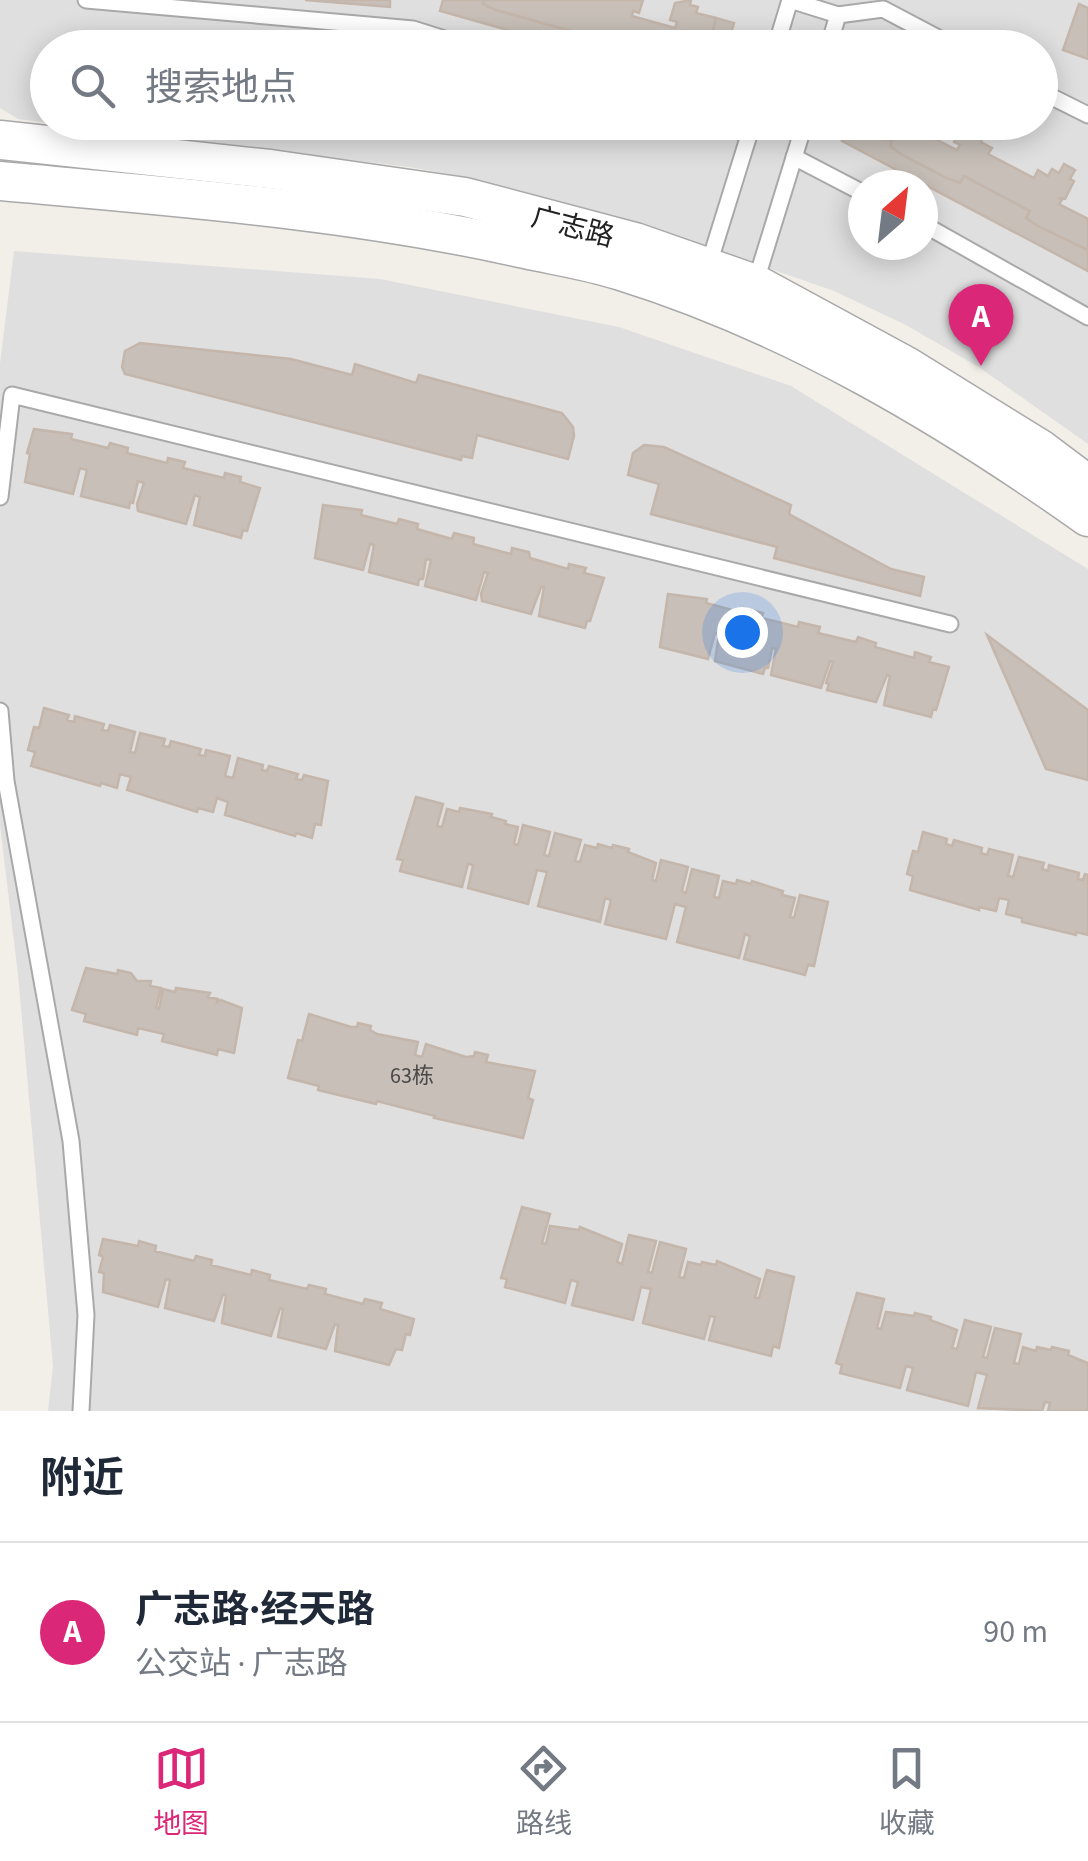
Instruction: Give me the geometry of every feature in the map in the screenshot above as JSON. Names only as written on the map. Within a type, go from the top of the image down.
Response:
[{"type":"street","name":"广志路","points":[[0,140],[270,168],[466,197],[635,242],[756,284],[906,366],[1040,449],[1088,485]]},
{"type":"street","name":"广志路","points":[[0,182],[274,206],[454,233],[620,270],[750,319],[890,388],[1010,462],[1088,518]]},
{"type":"lane","points":[[86,0],[416,30]]},
{"type":"lane","points":[[781,30],[790,0],[838,15],[882,9],[922,30]]},
{"type":"lane","points":[[833,30],[838,15]]},
{"type":"lane","points":[[1058,100],[1088,115]]},
{"type":"lane","points":[[708,267],[747,140]]},
{"type":"lane","points":[[756,284],[799,140]]},
{"type":"lane","points":[[794,157],[848,185]]},
{"type":"lane","points":[[938,232],[1088,317]]},
{"type":"lane","points":[[0,497],[12,395],[950,624]]},
{"type":"lane","points":[[0,711],[6,781],[71,1142],[86,1315],[81,1411]]},
{"type":"shaded area","points":[[0,0],[1088,0],[1088,444],[980,368],[906,325],[834,291],[693,242],[471,178],[189,140],[1058,140],[1058,30],[30,30],[30,120],[18,119],[0,108]]},
{"type":"shaded area","points":[[14,251],[380,279],[619,327],[791,386],[1088,569],[1088,1411],[48,1411],[53,1366],[18,975],[0,825],[0,363]]},
{"type":"building","points":[[305,0],[390,0],[390,7]]},
{"type":"building","points":[[443,0],[484,0],[483,4],[496,10],[568,30],[508,30],[440,11]]},
{"type":"building","points":[[484,0],[643,0],[639,13],[633,11],[632,16],[675,28],[677,22],[670,20],[675,3],[691,0],[690,5],[698,7],[696,13],[716,18],[713,30],[568,30],[483,4]]},
{"type":"building","points":[[1079,4],[1088,8],[1088,59],[1063,50]]},
{"type":"building","points":[[716,18],[734,23],[732,30],[713,30]]},
{"type":"building","points":[[843,140],[889,140],[890,146],[901,154],[932,170],[897,170]]},
{"type":"building","points":[[889,140],[938,140],[957,150],[960,145],[955,140],[982,140],[992,148],[988,154],[1034,178],[1038,170],[1048,176],[1052,169],[1059,173],[1064,164],[1075,170],[1070,179],[1074,181],[1065,199],[1058,198],[1062,200],[1059,204],[1088,219],[1088,250],[1038,226],[1026,218],[1030,211],[964,176],[960,183],[947,178],[890,146]]},
{"type":"building","points":[[938,173],[960,183],[964,176],[1030,211],[1026,218],[1088,250],[1088,271],[938,192]]},
{"type":"building","points":[[140,343],[291,359],[352,375],[355,364],[416,383],[419,375],[562,413],[573,427],[574,436],[568,459],[477,435],[472,458],[462,456],[461,460],[125,374],[125,351]]},
{"type":"building","points":[[34,429],[72,434],[71,439],[108,448],[110,443],[128,448],[127,453],[167,463],[168,458],[185,462],[183,468],[224,478],[225,473],[241,477],[240,482],[260,488],[247,531],[243,530],[241,538],[194,525],[200,497],[195,495],[186,524],[138,511],[144,483],[138,481],[129,508],[81,496],[87,470],[80,468],[73,494],[25,482]]},
{"type":"building","points":[[644,445],[664,447],[791,505],[789,514],[891,569],[924,577],[920,596],[774,558],[777,547],[651,514],[659,484],[628,475],[633,453]]},
{"type":"building","points":[[323,505],[362,510],[361,515],[397,524],[399,519],[418,524],[417,529],[452,539],[454,533],[474,538],[473,544],[511,554],[512,548],[529,552],[530,558],[568,569],[569,564],[586,568],[584,573],[604,578],[590,621],[585,628],[539,616],[544,587],[531,614],[482,601],[488,573],[484,572],[476,600],[425,586],[431,560],[426,559],[423,579],[419,579],[418,585],[369,572],[374,545],[370,544],[363,570],[315,558]]},
{"type":"building","points":[[668,594],[707,599],[706,603],[743,613],[744,608],[763,613],[762,618],[798,627],[799,622],[820,627],[818,633],[856,642],[858,637],[876,643],[875,647],[914,658],[915,652],[931,657],[929,662],[949,667],[936,710],[933,709],[931,717],[884,705],[890,676],[887,675],[876,702],[827,690],[833,662],[830,661],[821,688],[771,675],[776,649],[772,648],[763,674],[715,661],[719,634],[715,633],[708,659],[660,647]]},
{"type":"building","points":[[987,635],[1088,710],[1088,780],[1046,769]]},
{"type":"building","points":[[44,708],[69,715],[67,720],[74,722],[75,716],[104,724],[102,730],[108,731],[110,725],[135,732],[130,752],[135,753],[140,733],[165,739],[163,746],[169,747],[171,741],[201,749],[199,755],[205,756],[206,750],[230,756],[225,776],[233,778],[238,758],[263,765],[262,770],[267,771],[269,766],[298,774],[296,779],[302,780],[304,775],[328,781],[321,825],[315,824],[312,838],[296,833],[295,836],[225,815],[228,802],[217,798],[213,812],[198,808],[197,812],[127,790],[131,777],[120,774],[117,788],[31,766],[35,752],[28,750]]},
{"type":"building","points":[[416,797],[443,804],[437,826],[442,827],[447,809],[459,812],[460,808],[492,814],[505,824],[518,827],[514,844],[518,845],[523,825],[550,832],[544,855],[549,856],[555,833],[581,840],[575,861],[580,862],[585,845],[597,848],[598,844],[629,849],[628,852],[656,863],[652,880],[656,881],[661,860],[688,867],[682,891],[686,893],[692,869],[719,876],[714,897],[719,898],[723,881],[752,881],[783,891],[782,895],[795,898],[790,917],[794,918],[800,895],[828,902],[814,966],[808,965],[805,975],[744,959],[750,936],[745,934],[739,958],[677,942],[686,907],[675,904],[666,939],[605,924],[611,900],[605,898],[600,922],[538,906],[547,872],[537,870],[528,904],[468,888],[473,865],[468,864],[462,887],[400,871],[403,860],[397,859]]},
{"type":"building","points":[[923,832],[947,839],[946,844],[952,846],[954,840],[982,848],[981,853],[987,855],[989,849],[1013,855],[1008,876],[1013,877],[1019,857],[1044,863],[1042,869],[1048,871],[1049,865],[1079,873],[1078,879],[1088,875],[1088,935],[1022,922],[1022,918],[1006,914],[1009,900],[999,898],[996,911],[979,910],[910,890],[913,876],[907,874]]},
{"type":"building","points":[[86,968],[117,974],[118,970],[131,973],[137,981],[151,981],[150,986],[161,988],[156,1008],[159,1009],[163,989],[175,992],[176,988],[210,993],[208,997],[218,999],[217,1002],[242,1008],[234,1053],[218,1049],[217,1055],[162,1041],[164,1034],[138,1028],[137,1035],[84,1021],[86,1014],[72,1010]]},
{"type":"building","points":[[309,1014],[351,1027],[358,1023],[371,1026],[370,1030],[377,1034],[418,1042],[415,1055],[422,1057],[426,1044],[466,1057],[474,1056],[475,1052],[488,1055],[486,1062],[535,1071],[528,1098],[533,1100],[523,1138],[318,1090],[319,1086],[288,1078]]},
{"type":"building","points":[[522,1207],[550,1214],[542,1243],[546,1244],[550,1226],[579,1230],[580,1227],[622,1244],[617,1262],[622,1264],[629,1235],[656,1241],[648,1272],[652,1273],[660,1242],[686,1249],[679,1277],[684,1278],[688,1262],[716,1265],[717,1261],[760,1279],[755,1298],[759,1298],[767,1270],[794,1277],[779,1348],[773,1346],[771,1356],[709,1340],[715,1317],[710,1316],[704,1339],[643,1323],[651,1289],[641,1287],[633,1320],[572,1305],[578,1282],[571,1280],[565,1303],[505,1287],[507,1279],[501,1278]]},
{"type":"building","points":[[103,1239],[138,1246],[139,1241],[156,1246],[155,1251],[194,1261],[196,1256],[212,1260],[211,1265],[251,1275],[252,1270],[270,1275],[269,1280],[326,1289],[325,1294],[363,1304],[365,1299],[382,1303],[380,1309],[414,1319],[410,1335],[406,1334],[402,1350],[396,1349],[389,1365],[335,1351],[335,1324],[326,1349],[278,1337],[283,1309],[280,1308],[271,1336],[222,1323],[226,1295],[223,1294],[214,1321],[165,1308],[170,1280],[166,1279],[158,1307],[103,1292],[104,1273],[99,1272],[103,1257],[99,1255]]},
{"type":"building","points":[[857,1293],[884,1299],[877,1328],[881,1329],[886,1312],[931,1317],[930,1320],[957,1330],[952,1348],[957,1349],[965,1320],[991,1327],[983,1357],[987,1358],[995,1328],[1021,1334],[1014,1363],[1019,1364],[1023,1347],[1069,1351],[1068,1355],[1088,1363],[1088,1411],[1048,1411],[1050,1403],[1045,1402],[1042,1411],[978,1408],[987,1375],[976,1372],[968,1406],[907,1390],[913,1368],[906,1366],[900,1388],[840,1373],[842,1365],[836,1363]]},
{"type":"place","name":"广志路·经天路","points":[[981,366]]}]
